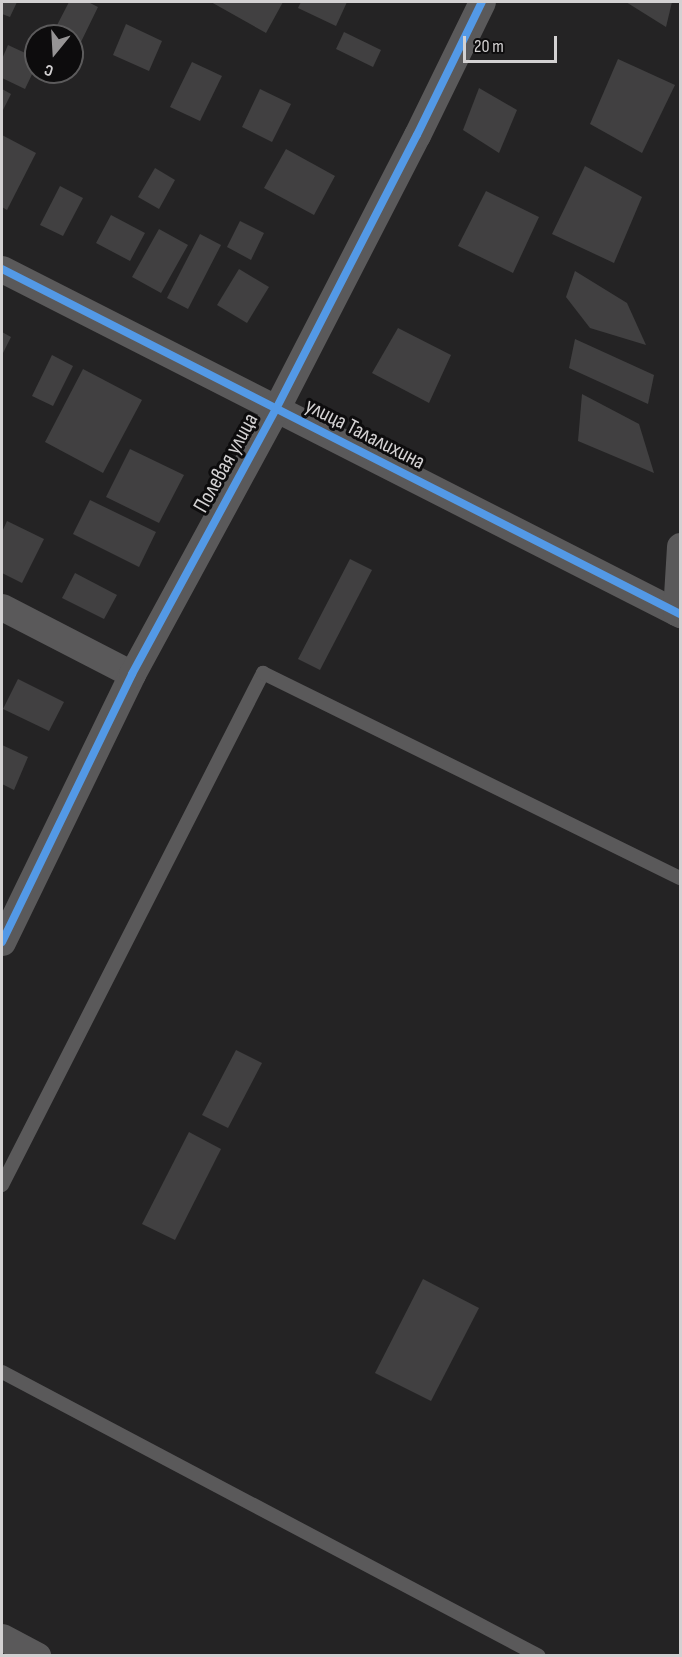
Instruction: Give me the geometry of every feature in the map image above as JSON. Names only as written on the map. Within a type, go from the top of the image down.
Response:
[{"type":"street","name":"Полевая улица","points":[[2,942],[132,674],[276,409],[417,135],[482,2]]},
{"type":"street","name":"улица Талалихина","points":[[2,268],[678,613]]},
{"type":"street","points":[[678,613],[681,546]]},
{"type":"street","points":[[2,607],[132,674]]},
{"type":"street","points":[[2,1640],[37,1656]]},
{"type":"lane","points":[[2,1185],[263,673],[681,878]]},
{"type":"lane","points":[[2,1372],[539,1656]]},
{"type":"building","points":[[2,2],[17,2],[10,17],[2,14]]},
{"type":"building","points":[[69,2],[88,2],[98,7],[84,36],[84,24],[58,24]]},
{"type":"building","points":[[211,2],[283,2],[266,33]]},
{"type":"building","points":[[301,2],[347,2],[336,26],[298,8]]},
{"type":"building","points":[[626,2],[672,2],[666,27]]},
{"type":"building","points":[[126,24],[162,41],[149,71],[113,55]]},
{"type":"building","points":[[344,32],[381,50],[373,67],[336,49]]},
{"type":"building","points":[[8,45],[24,52],[24,84],[27,84],[25,89],[2,78],[2,59]]},
{"type":"building","points":[[618,59],[675,85],[642,153],[590,124]]},
{"type":"building","points":[[192,62],[222,76],[200,121],[170,107]]},
{"type":"building","points":[[479,88],[517,110],[499,153],[463,130]]},
{"type":"building","points":[[2,89],[11,94],[2,112]]},
{"type":"building","points":[[260,89],[291,104],[272,142],[242,127]]},
{"type":"building","points":[[2,135],[36,153],[7,210],[2,207]]},
{"type":"building","points":[[286,149],[335,176],[314,215],[264,188]]},
{"type":"building","points":[[585,166],[642,197],[614,263],[552,234]]},
{"type":"building","points":[[155,168],[175,180],[159,209],[138,197]]},
{"type":"building","points":[[60,186],[83,198],[63,236],[40,225]]},
{"type":"building","points":[[486,191],[539,217],[513,273],[458,246]]},
{"type":"building","points":[[111,215],[145,233],[130,261],[96,243]]},
{"type":"building","points":[[240,221],[264,233],[251,260],[227,247]]},
{"type":"building","points":[[159,229],[188,245],[161,293],[132,277]]},
{"type":"building","points":[[200,234],[221,245],[188,309],[167,298]]},
{"type":"building","points":[[239,269],[269,287],[247,323],[217,305]]},
{"type":"building","points":[[575,271],[627,303],[646,345],[590,328],[566,297]]},
{"type":"building","points":[[398,328],[451,355],[429,403],[372,373]]},
{"type":"building","points":[[2,332],[11,337],[2,355]]},
{"type":"building","points":[[575,339],[654,375],[648,404],[569,368]]},
{"type":"building","points":[[52,355],[73,366],[53,406],[32,396]]},
{"type":"building","points":[[83,369],[142,400],[103,473],[45,442]]},
{"type":"building","points":[[582,394],[639,424],[654,473],[578,441]]},
{"type":"building","points":[[130,449],[184,475],[159,523],[106,497]]},
{"type":"building","points":[[90,500],[156,532],[139,567],[73,534]]},
{"type":"building","points":[[7,521],[44,539],[22,583],[2,573],[2,532]]},
{"type":"building","points":[[350,559],[372,570],[320,670],[298,659]]},
{"type":"building","points":[[75,573],[117,595],[104,619],[62,598]]},
{"type":"building","points":[[18,679],[64,702],[49,731],[3,709]]},
{"type":"building","points":[[2,745],[28,757],[14,790],[2,784]]},
{"type":"building","points":[[236,1050],[262,1063],[228,1128],[202,1115]]},
{"type":"building","points":[[189,1132],[221,1149],[175,1240],[142,1224]]},
{"type":"building","points":[[423,1279],[479,1308],[431,1401],[375,1373]]},
{"type":"cycle path","points":[[2,942],[132,674],[276,409],[417,135],[482,2]]},
{"type":"cycle path","points":[[2,269],[680,614]]}]
